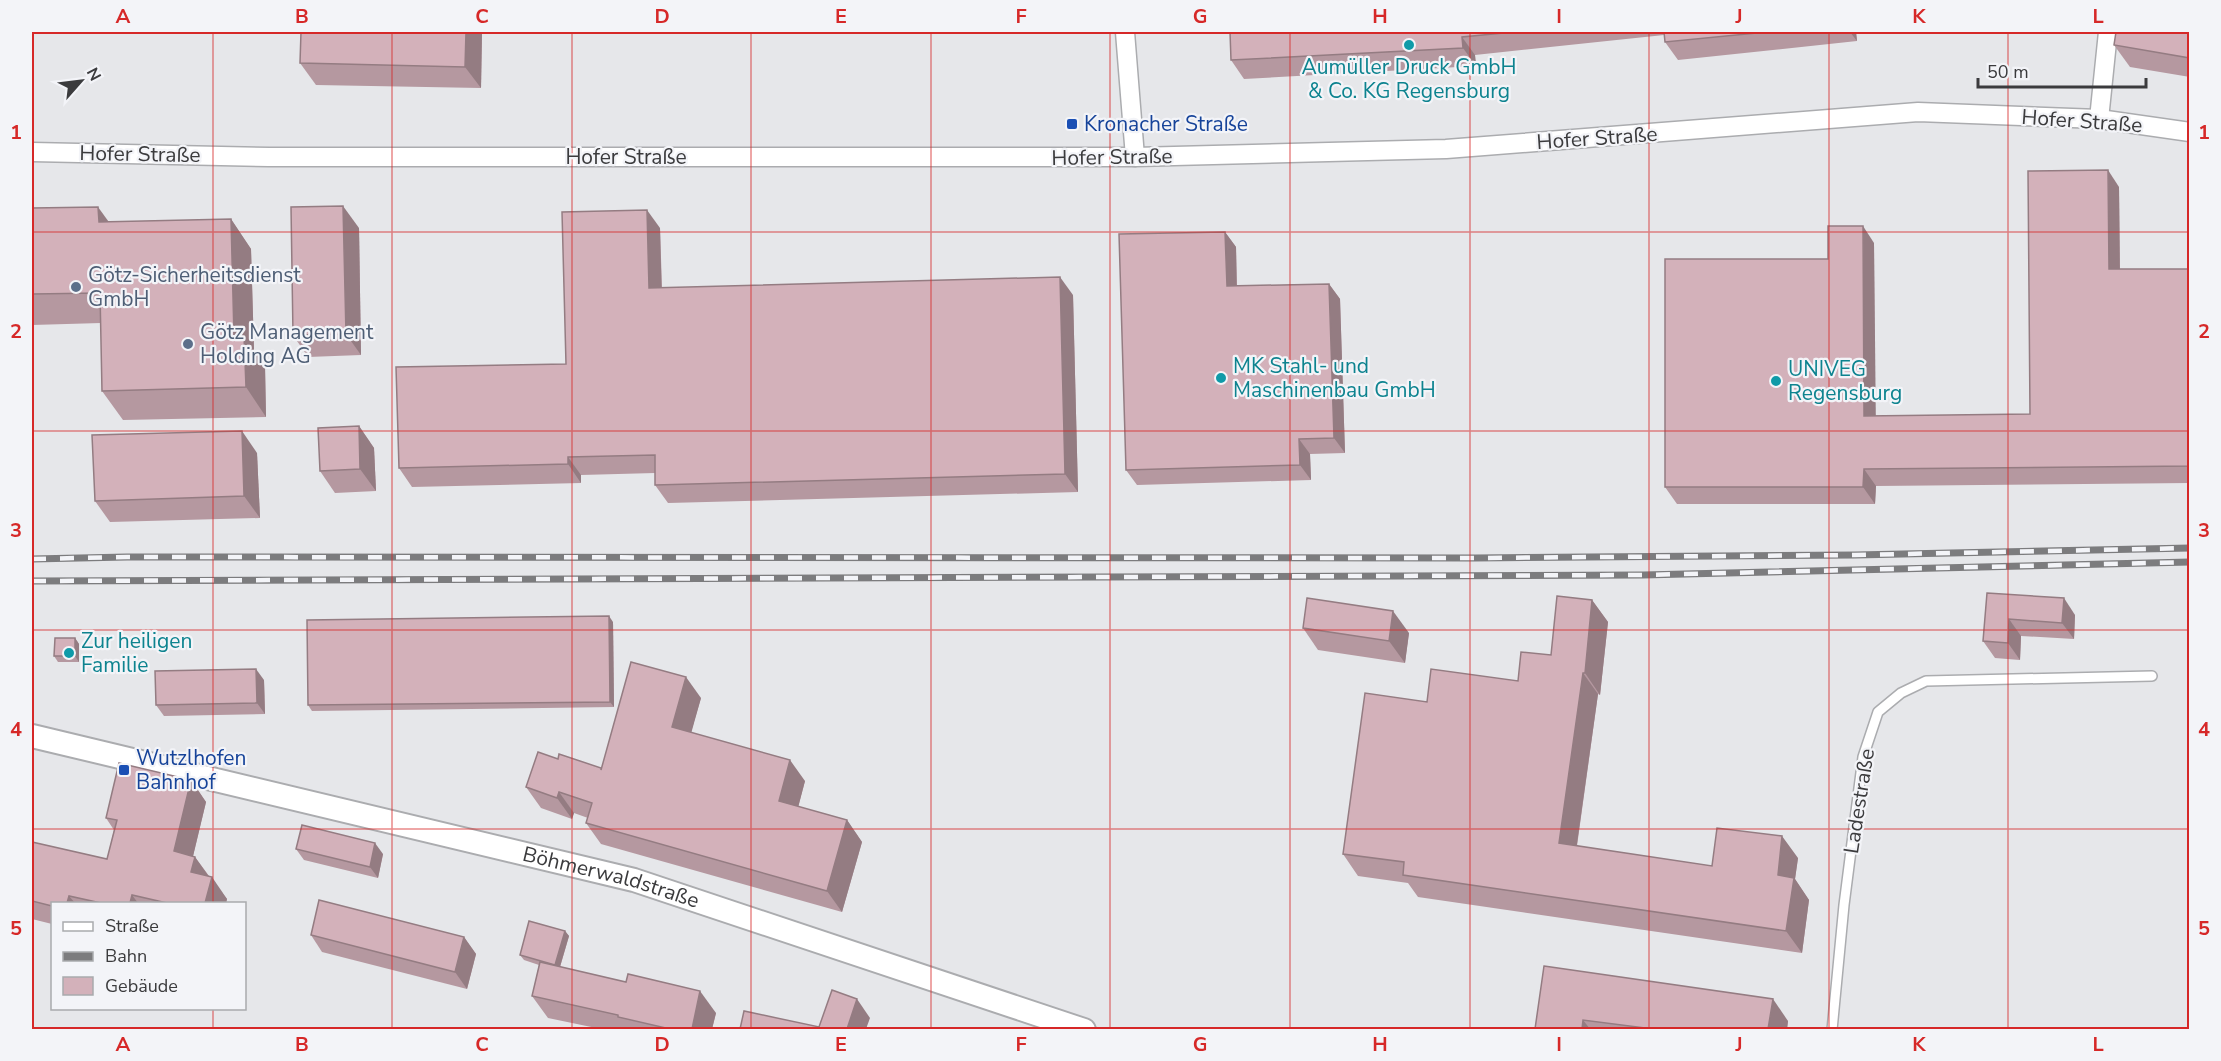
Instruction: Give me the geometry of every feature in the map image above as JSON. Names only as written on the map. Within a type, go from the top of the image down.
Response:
[{"type":"street","points":[[1125,32],[1135,157]]},
{"type":"street","points":[[2099,119],[2108,32]]},
{"type":"street","name":"Hofer Straße","points":[[32,152],[269,157],[1135,157],[1446,149],[1918,112],[2099,119],[2190,132]]},
{"type":"street","name":"Böhmerwaldstraße","points":[[32,736],[634,880],[1084,1029]]},
{"type":"lane","name":"Ladestraße","points":[[1832,1029],[1844,905],[1863,757],[1878,712],[1901,693],[1926,681],[2152,676]]},
{"type":"building","points":[[301,32],[466,32],[465,67],[300,63]]},
{"type":"building","points":[[1230,32],[1514,32],[1462,37],[1463,48],[1231,60]]},
{"type":"building","points":[[1664,32],[1767,32],[1665,42]]},
{"type":"building","points":[[2116,32],[2190,32],[2190,58],[2114,45]]},
{"type":"building","points":[[2108,170],[2109,269],[2190,269],[2190,466],[1864,469],[1863,487],[1665,487],[1665,259],[1828,259],[1828,226],[1863,226],[1864,416],[2030,414],[2028,171]]},
{"type":"building","points":[[343,206],[346,334],[293,335],[291,207]]},
{"type":"building","points":[[98,207],[99,222],[231,219],[234,336],[244,336],[246,387],[102,391],[100,293],[32,294],[32,208]]},
{"type":"building","points":[[647,210],[649,288],[1060,277],[1065,474],[655,485],[655,455],[568,457],[568,464],[399,468],[396,367],[566,364],[562,212]]},
{"type":"building","name":"MK Stahl- und Maschinenbau GmbH","points":[[1225,232],[1227,286],[1329,284],[1334,438],[1299,439],[1300,465],[1126,470],[1119,234]]},
{"type":"building","points":[[359,426],[360,469],[320,471],[318,428]]},
{"type":"building","points":[[242,431],[244,496],[95,501],[92,435]]},
{"type":"building","points":[[1987,593],[2064,598],[2062,623],[2009,619],[2008,643],[1983,641]]},
{"type":"building","points":[[1557,596],[1592,600],[1585,673],[1583,673],[1559,843],[1712,866],[1717,828],[1782,836],[1778,875],[1794,878],[1786,931],[1403,875],[1404,862],[1343,854],[1365,693],[1427,702],[1431,669],[1518,681],[1521,652],[1551,655]]},
{"type":"building","points":[[1307,598],[1393,611],[1389,641],[1303,628]]},
{"type":"building","points":[[609,616],[610,702],[308,705],[307,620]]},
{"type":"building","points":[[55,638],[75,638],[75,656],[54,656]]},
{"type":"building","points":[[631,662],[686,677],[672,727],[790,760],[779,801],[847,820],[827,891],[586,823],[592,803],[559,792],[557,798],[526,787],[538,752],[558,759],[559,754],[601,768],[601,770]]},
{"type":"building","points":[[256,669],[257,703],[156,705],[155,671]]},
{"type":"building","points":[[119,763],[191,780],[174,851],[195,857],[191,872],[212,877],[205,902],[163,902],[132,895],[130,902],[96,902],[69,896],[67,902],[51,902],[51,906],[32,901],[32,842],[107,859],[117,820],[106,818]]},
{"type":"building","points":[[302,825],[375,843],[370,867],[296,849]]},
{"type":"building","points":[[319,900],[464,937],[455,972],[311,935]]},
{"type":"building","points":[[529,921],[565,931],[555,965],[520,955]]},
{"type":"building","points":[[540,962],[626,982],[628,974],[700,991],[692,1029],[670,1029],[532,996]]},
{"type":"building","points":[[1544,966],[1773,999],[1768,1029],[1653,1029],[1583,1020],[1582,1029],[1535,1029]]},
{"type":"building","points":[[832,990],[857,999],[847,1029],[740,1029],[744,1011],[819,1027]]},
{"type":"railway","points":[[32,559],[127,557],[1475,558],[1855,555],[2190,548]]},
{"type":"railway","points":[[32,581],[1643,575],[2190,562]]},
{"type":"place","name":"Aumüller Druck GmbH & Co. KG Regensburg","points":[[1409,45]]},
{"type":"place","name":"Kronacher Straße","points":[[1072,124]]},
{"type":"place","name":"Götz-Sicherheitsdienst GmbH","points":[[76,287]]},
{"type":"place","name":"Götz Management Holding AG","points":[[188,344]]},
{"type":"place","name":"MK Stahl- und Maschinenbau GmbH","points":[[1221,378]]},
{"type":"place","name":"UNIVEG Regensburg","points":[[1776,381]]},
{"type":"place","name":"Zur heiligen Familie","points":[[69,653]]},
{"type":"place","name":"Wutzlhofen Bahnhof","points":[[124,770]]}]
